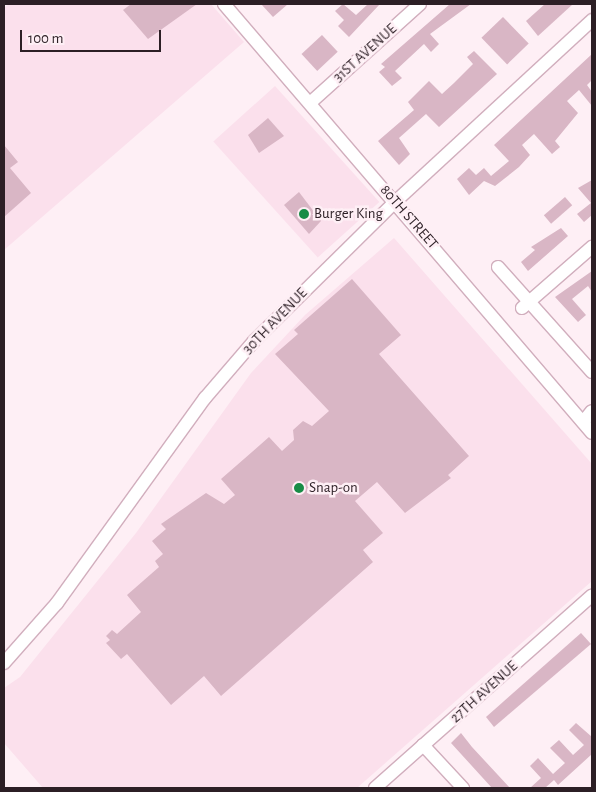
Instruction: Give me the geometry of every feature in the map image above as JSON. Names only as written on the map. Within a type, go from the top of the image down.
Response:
[{"type":"street","name":"80TH STREET","points":[[224,4],[396,201],[592,433]]},
{"type":"street","name":"31ST AVENUE","points":[[310,103],[420,4]]},
{"type":"street","name":"30TH AVENUE","points":[[4,662],[56,603],[205,398],[254,341],[396,201],[592,20]]},
{"type":"street","points":[[525,305],[592,247]]},
{"type":"street","points":[[498,267],[525,305],[592,372]]},
{"type":"street","points":[[583,422],[592,411]]},
{"type":"street","name":"27TH AVENUE","points":[[375,788],[592,595]]},
{"type":"street","points":[[423,745],[463,788]]},
{"type":"shaded area","points":[[9,4],[211,4],[244,42],[4,250],[4,8]]},
{"type":"shaded area","points":[[275,86],[379,202],[318,257],[213,142]]},
{"type":"shaded area","points":[[394,238],[592,464],[592,581],[357,788],[43,788],[4,743],[4,688],[20,677],[136,533],[251,373],[305,315]]},
{"type":"building","points":[[131,4],[197,4],[148,39],[123,10]]},
{"type":"building","points":[[261,4],[288,4],[273,17]]},
{"type":"building","points":[[343,4],[356,15],[368,4],[380,4],[349,37],[338,26],[344,20],[335,11]]},
{"type":"building","points":[[450,4],[471,4],[430,34],[439,44],[431,52],[424,44],[395,71],[402,78],[392,86],[379,72],[385,67],[381,64]]},
{"type":"building","points":[[545,4],[573,4],[538,36],[526,21]]},
{"type":"building","points":[[503,17],[529,44],[507,64],[481,38]]},
{"type":"building","points":[[322,35],[338,52],[317,71],[302,54]]},
{"type":"building","points":[[474,51],[497,74],[439,127],[426,114],[399,138],[410,154],[399,165],[378,141],[414,110],[408,102],[429,81],[442,94],[454,83],[473,64],[467,57]]},
{"type":"building","points":[[592,54],[592,80],[587,85],[592,92],[592,106],[579,90],[567,101],[578,113],[555,141],[560,147],[552,154],[534,134],[522,145],[530,155],[519,167],[495,186],[484,181],[469,195],[457,179],[469,168],[476,175],[484,168],[491,176],[509,161],[494,145]]},
{"type":"building","points":[[268,118],[284,136],[259,153],[248,135]]},
{"type":"building","points":[[4,145],[18,162],[10,168],[31,193],[4,217]]},
{"type":"building","points":[[592,180],[592,215],[584,222],[577,214],[591,203],[578,188]]},
{"type":"building","name":"Burger King","points":[[299,192],[321,221],[309,234],[284,205]]},
{"type":"building","points":[[565,197],[572,205],[551,224],[544,215]]},
{"type":"building","points":[[561,228],[568,236],[528,271],[521,262],[535,250],[531,247]]},
{"type":"building","points":[[592,271],[592,292],[588,286],[572,299],[586,315],[578,322],[555,297]]},
{"type":"building","name":"Snap-on","points":[[352,279],[401,335],[379,354],[469,456],[448,475],[451,478],[405,513],[377,482],[355,501],[383,533],[363,550],[373,562],[221,696],[204,676],[171,705],[127,654],[121,659],[106,643],[110,640],[106,636],[112,630],[117,634],[141,612],[127,595],[159,567],[155,561],[163,554],[152,541],[166,529],[161,524],[206,493],[224,504],[235,495],[221,479],[269,437],[282,451],[294,440],[293,430],[303,421],[312,426],[329,411],[275,354],[298,334],[294,330]]},
{"type":"building","points":[[581,633],[591,644],[494,727],[486,717]]},
{"type":"building","points":[[576,723],[592,737],[592,754],[558,785],[554,780],[545,788],[530,788],[541,778],[530,766],[538,758],[553,774],[565,763],[550,748],[559,740],[573,755],[584,745],[569,730]]},
{"type":"building","points":[[461,733],[510,788],[492,788],[451,743]]},
{"type":"place","name":"Burger King","points":[[304,214]]},
{"type":"place","name":"Snap-on","points":[[299,488]]}]
